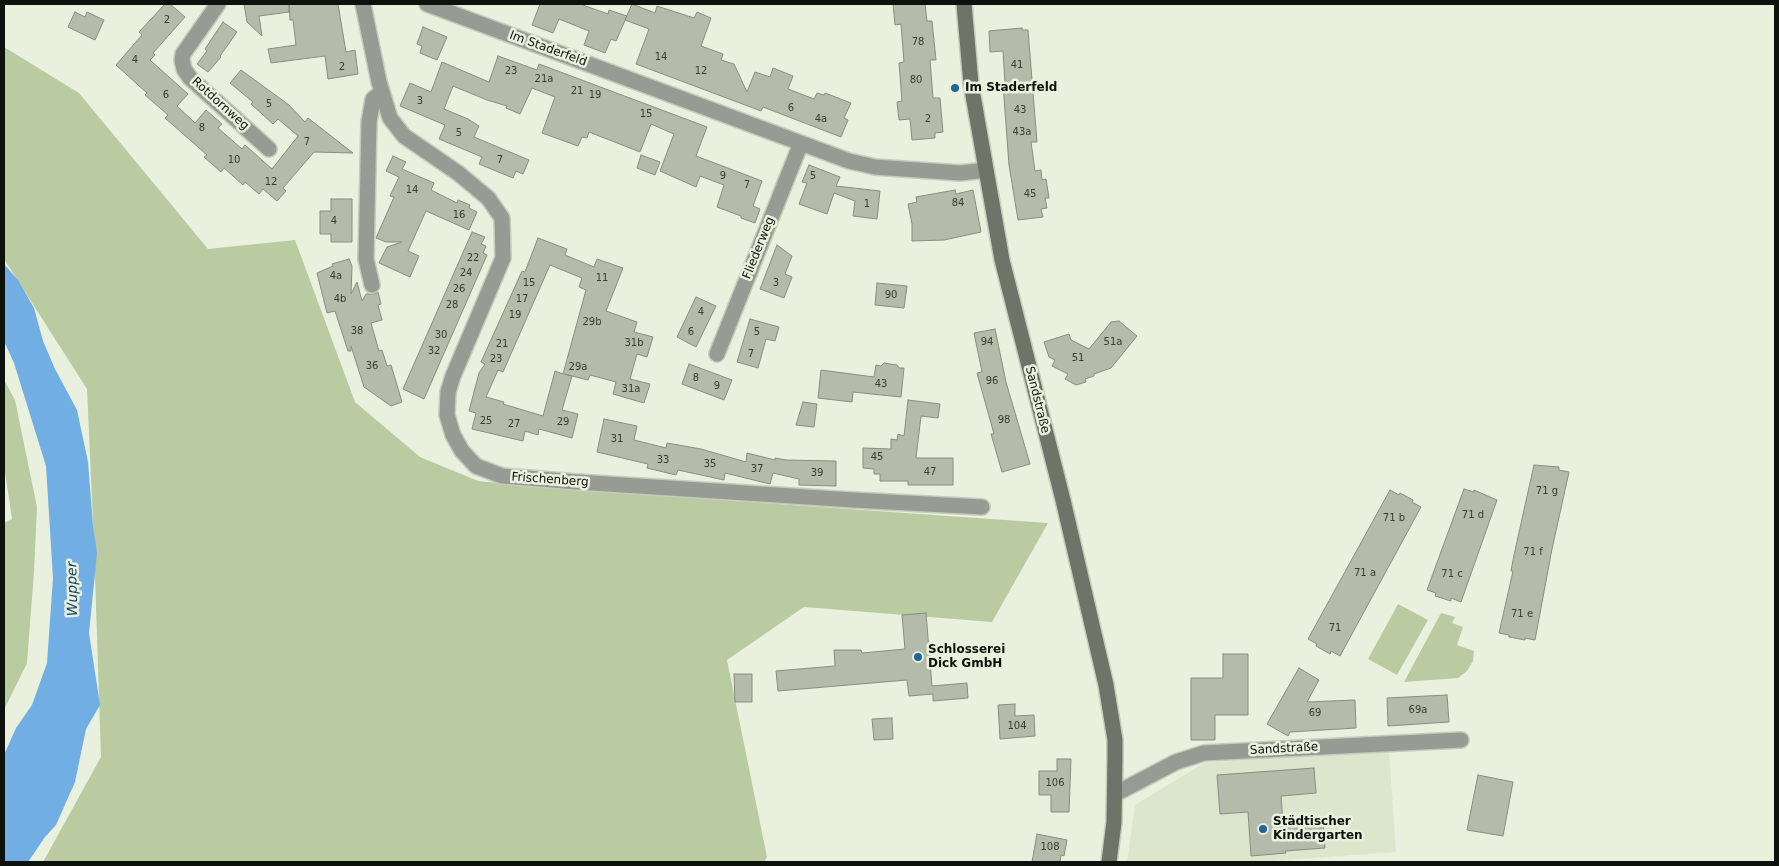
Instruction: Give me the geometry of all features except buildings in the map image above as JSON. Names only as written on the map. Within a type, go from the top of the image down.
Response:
[{"type":"street","name":"Rotdornweg","points":[[218,4],[183,54],[184,70],[190,78],[269,149]]},
{"type":"street","name":"Frischenberg","points":[[363,4],[382,92],[390,118],[404,136],[458,173],[488,198],[502,218],[504,258],[453,376],[448,392],[448,415],[453,435],[462,451],[476,466],[502,476],[577,482],[853,500],[982,506]]},
{"type":"street","name":"Im Staderfeld","points":[[427,4],[849,162],[875,167],[960,173],[986,170]]},
{"type":"street","name":"Sandstraße","points":[[964,4],[971,84],[1002,260],[1063,500],[1106,685],[1115,740],[1115,794],[1109,862]]},
{"type":"street","points":[[372,285],[366,259],[369,122],[373,99],[382,92]]},
{"type":"street","name":"Fliederweg","points":[[717,354],[801,143]]},
{"type":"street","name":"Sandstraße","points":[[1115,794],[1176,762],[1204,752],[1461,740]]},
{"type":"shaded area","name":"Städtischer Kindergarten","points":[[1389,749],[1396,852],[1257,862],[1127,862],[1135,805],[1204,763]]},
{"type":"green space","points":[[4,47],[79,93],[208,249],[295,240],[355,402],[420,457],[478,481],[535,487],[1048,523],[992,622],[804,607],[727,660],[767,857],[764,862],[43,862],[101,757],[87,389],[4,259]]},
{"type":"green space","points":[[4,380],[15,400],[37,507],[27,663],[4,710],[4,523],[12,519],[4,465]]},
{"type":"green space","points":[[1398,604],[1428,620],[1397,675],[1368,659]]},
{"type":"green space","points":[[1441,613],[1455,617],[1452,623],[1463,627],[1457,645],[1474,651],[1473,661],[1467,671],[1458,678],[1404,682]]},
{"type":"water","name":"Wupper","points":[[4,264],[18,280],[34,308],[43,341],[55,369],[77,410],[88,462],[97,553],[89,633],[100,705],[86,729],[75,782],[56,825],[45,837],[28,862],[4,862],[4,755],[16,728],[32,705],[47,663],[53,578],[46,466],[14,363],[4,341]]},
{"type":"place","name":"Im Staderfeld","points":[[955,88]]},
{"type":"place","name":"Schlosserei Dick GmbH","points":[[918,657]]},
{"type":"place","name":"Städtischer Kindergarten","points":[[1263,829]]}]
